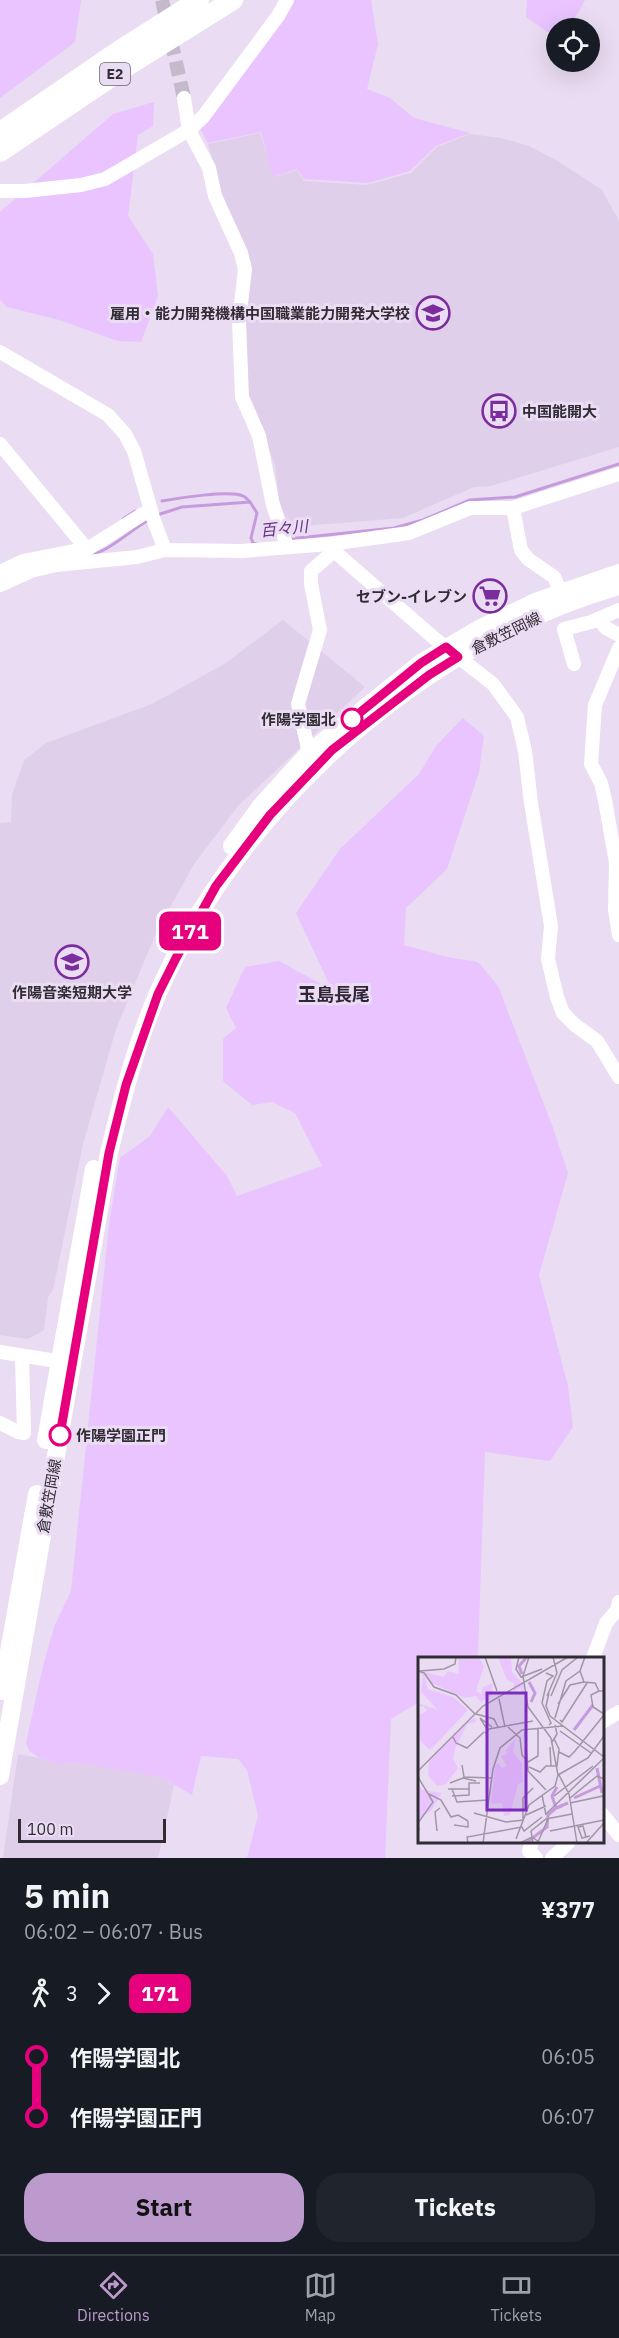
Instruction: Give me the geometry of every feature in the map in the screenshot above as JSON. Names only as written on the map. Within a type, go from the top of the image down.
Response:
[{"type":"highway","name":"E2","points":[[0,132],[120,50],[199,0]]},
{"type":"highway","name":"E2","points":[[0,152],[129,65],[232,0]]},
{"type":"main road","name":"倉敷笠岡線","points":[[0,1776],[4,1708],[66,1362],[109,1153],[126,1085],[158,994],[185,940],[216,886],[270,815],[332,750],[429,675],[452,652],[485,626],[561,592],[619,573]]},
{"type":"main road","name":"倉敷笠岡線","points":[[66,1362],[97,1152],[114,1083],[147,989],[174,934],[207,881],[261,806],[309,753],[421,663],[490,639],[567,604],[619,586]]},
{"type":"street","points":[[0,191],[58,187],[105,179],[189,130],[210,108],[278,16],[287,0]]},
{"type":"street","points":[[184,98],[189,130],[209,168],[215,195],[241,253],[245,269],[239,321],[242,397],[259,436],[279,526],[287,544]]},
{"type":"street","points":[[0,352],[108,415],[125,434],[134,451],[152,516],[165,550]]},
{"type":"street","points":[[0,444],[87,551]]},
{"type":"street","points":[[0,571],[23,561],[87,551],[137,557],[165,550],[242,550],[287,544],[332,547],[409,533],[470,508],[513,508],[619,474]]},
{"type":"street","points":[[513,508],[524,556],[554,577],[561,592]]},
{"type":"street","points":[[0,585],[30,571],[56,565],[87,551],[143,514],[152,516]]},
{"type":"street","points":[[332,547],[452,652],[493,684],[517,717],[525,751],[550,926],[548,959],[557,997],[563,1013],[597,1041],[619,1077]]},
{"type":"street","points":[[309,753],[298,704],[321,630],[311,584],[311,571],[332,547]]},
{"type":"street","points":[[574,664],[564,629],[619,610]]},
{"type":"street","points":[[598,619],[606,628],[619,635]]},
{"type":"street","points":[[619,648],[595,705],[591,764],[601,783],[616,864],[615,910],[619,935]]},
{"type":"street","points":[[0,1352],[66,1362]]},
{"type":"street","points":[[0,1423],[24,1433],[22,1356]]},
{"type":"street","points":[[594,1657],[606,1623],[617,1610],[619,1602]]},
{"type":"street","points":[[604,1721],[619,1712]]},
{"type":"street","points":[[604,1815],[619,1835]]},
{"type":"street","points":[[532,1843],[530,1851],[536,1858]]},
{"type":"street","points":[[552,1858],[568,1843]]},
{"type":"shaded area","points":[[0,0],[81,0],[75,42],[0,98]]},
{"type":"shaded area","points":[[294,0],[371,0],[378,44],[367,89],[390,98],[414,118],[470,133],[436,146],[410,171],[368,183],[304,179],[297,169],[273,177],[261,132],[208,143],[197,123]]},
{"type":"shaded area","points":[[527,0],[585,0],[575,18],[546,18],[546,31],[526,17]]},
{"type":"shaded area","points":[[154,102],[153,126],[138,135],[128,216],[153,254],[158,296],[141,342],[118,341],[59,320],[7,307],[0,300],[0,212],[113,114]]},
{"type":"shaded area","name":"雇用・能力開発機構中国職業能力開発大学校","points":[[260,133],[274,177],[297,170],[304,181],[367,185],[411,173],[437,147],[470,134],[501,138],[529,146],[558,161],[602,190],[619,221],[619,447],[491,486],[474,487],[403,518],[290,527],[279,502],[275,465],[248,398],[245,335],[250,261],[223,197],[208,144]]},
{"type":"shaded area","name":"作陽音楽短期大学","points":[[283,620],[365,687],[238,806],[194,864],[156,933],[116,1029],[83,1144],[53,1290],[48,1297],[44,1330],[28,1339],[0,1335],[0,823],[11,822],[12,795],[24,760],[46,743],[152,704],[226,663]]},
{"type":"shaded area","points":[[463,718],[484,736],[479,772],[447,869],[406,908],[404,945],[447,957],[478,962],[498,986],[552,1125],[568,1173],[539,1275],[568,1386],[573,1427],[550,1461],[485,1452],[478,1654],[476,1657],[418,1657],[418,1703],[391,1719],[385,1858],[247,1858],[258,1815],[247,1770],[238,1759],[201,1756],[192,1795],[161,1777],[80,1763],[56,1764],[29,1751],[26,1743],[54,1627],[71,1591],[109,1224],[120,1158],[150,1136],[168,1107],[227,1176],[237,1196],[322,1166],[295,1113],[272,1102],[252,1105],[223,1081],[223,1039],[236,1028],[226,1008],[245,967],[279,961],[332,990],[296,913],[340,849],[419,774],[436,746]]},
{"type":"shaded area","points":[[18,1754],[56,1764],[80,1763],[117,1768],[161,1777],[174,1785],[158,1858],[3,1858]]},
{"type":"waterway","name":"百々川","points":[[288,539],[394,528],[423,520],[470,500],[515,497],[619,464]]},
{"type":"waterway","points":[[162,501],[204,495],[236,494],[250,502]]},
{"type":"waterway","name":"百々川","points":[[157,515],[182,507],[250,502],[257,513],[251,538],[253,543],[257,544]]},
{"type":"waterway","points":[[123,519],[135,511]]},
{"type":"waterway","name":"百々川","points":[[88,555],[111,546],[149,520]]},
{"type":"tunnel","points":[[162,0],[184,98]]},
{"type":"bus line","name":"171","points":[[60,1435],[109,1153],[126,1085],[158,994],[185,940],[216,886],[270,815],[332,750],[429,675],[458,657],[446,647],[421,663],[352,719]]},
{"type":"place","name":"雇用・能力開発機構中国職業能力開発大学校","points":[[433,313]]},
{"type":"place","name":"中国能開大","points":[[499,411]]},
{"type":"place","name":"セブン-イレブン","points":[[490,596]]},
{"type":"place","name":"作陽学園北","points":[[352,719]]},
{"type":"place","name":"作陽音楽短期大学","points":[[72,962]]},
{"type":"place","name":"作陽学園正門","points":[[60,1435]]},
{"type":"district","name":"玉島長尾","points":[[334,994]]}]
